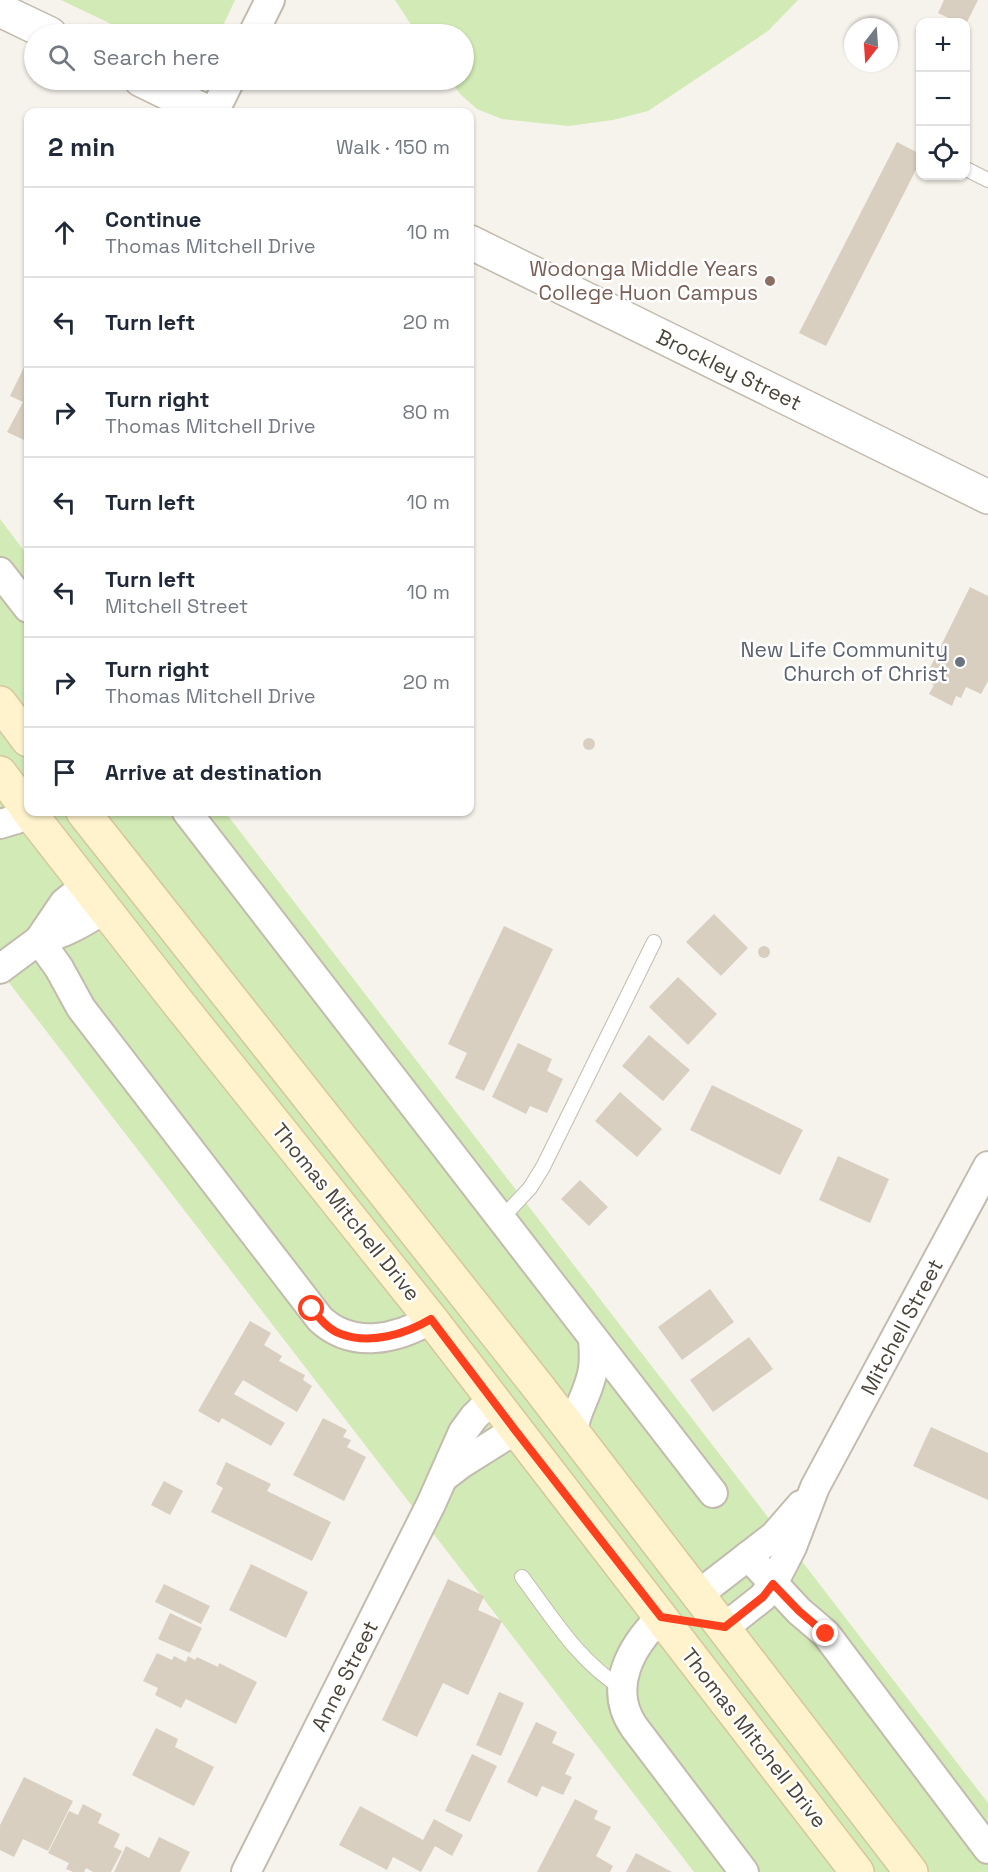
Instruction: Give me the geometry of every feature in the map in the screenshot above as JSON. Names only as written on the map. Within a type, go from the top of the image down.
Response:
[{"type":"main road","points":[[0,702],[24,735]]},
{"type":"main road","name":"Thomas Mitchell Drive","points":[[0,773],[24,804]]},
{"type":"main road","name":"Thomas Mitchell Drive","points":[[33,816],[431,1319],[857,1872]]},
{"type":"main road","name":"Thomas Mitchell Drive","points":[[86,816],[539,1388],[725,1627],[911,1872]]},
{"type":"main road","points":[[95,897],[128,870]]},
{"type":"main road","points":[[431,1319],[466,1295]]},
{"type":"main road","points":[[492,1399],[539,1388]]},
{"type":"main road","points":[[515,1430],[539,1388]]},
{"type":"main road","points":[[661,1617],[699,1594]]},
{"type":"main road","points":[[661,1617],[725,1627]]},
{"type":"street","points":[[258,24],[270,0]]},
{"type":"street","points":[[0,10],[29,24]]},
{"type":"street","points":[[162,90],[199,108]]},
{"type":"street","points":[[216,108],[225,90]]},
{"type":"street","name":"Brockley Street","points":[[474,244],[988,497]]},
{"type":"street","points":[[0,572],[24,604]]},
{"type":"street","points":[[0,824],[24,814]]},
{"type":"street","points":[[190,816],[713,1493]]},
{"type":"street","points":[[0,969],[39,940],[61,934],[82,924],[95,897]]},
{"type":"street","points":[[39,940],[59,968],[81,1008],[312,1309],[335,1331],[348,1336],[395,1335],[414,1329],[431,1319]]},
{"type":"street","name":"Mitchell Street","points":[[725,1627],[763,1597],[773,1584],[792,1547],[815,1487],[988,1166]]},
{"type":"street","points":[[573,1432],[576,1414],[592,1373],[593,1338]]},
{"type":"street","name":"Anne Street","points":[[246,1872],[443,1479],[463,1432],[492,1399]]},
{"type":"street","name":"Anne Street","points":[[443,1479],[461,1464],[515,1430]]},
{"type":"street","name":"Mitchell Street","points":[[699,1594],[777,1532],[815,1487]]},
{"type":"street","points":[[748,1556],[799,1611],[826,1634],[988,1849]]},
{"type":"street","points":[[661,1617],[640,1640],[631,1656],[622,1688],[621,1701],[624,1712],[744,1872]]},
{"type":"lane","points":[[970,171],[988,180]]},
{"type":"lane","points":[[502,1218],[530,1188],[543,1167],[654,942]]},
{"type":"lane","points":[[522,1577],[582,1655],[606,1678],[622,1688]]},
{"type":"green space","points":[[61,0],[235,0],[224,24],[111,24]]},
{"type":"green space","points":[[395,0],[798,0],[768,31],[648,111],[613,120],[569,126],[502,119],[477,109],[457,90],[474,90],[474,24],[411,24]]},
{"type":"green space","points":[[0,519],[24,551],[24,816],[228,816],[988,1803],[988,1872],[694,1872],[0,971]]},
{"type":"building","points":[[944,0],[978,0],[969,18],[949,18],[938,13]]},
{"type":"building","points":[[897,142],[916,152],[916,170],[826,346],[799,333]]},
{"type":"building","points":[[24,367],[24,440],[7,432],[23,402],[10,396]]},
{"type":"building","name":"New Life Community Church of Christ","points":[[970,587],[988,596],[988,681],[981,694],[966,687],[961,698],[956,696],[952,706],[929,694],[934,685],[924,680]]},
{"type":"building","points":[[591,738],[595,744],[591,750],[587,750],[583,742]]},
{"type":"building","points":[[714,914],[748,948],[721,976],[686,942]]},
{"type":"building","points":[[504,926],[553,949],[484,1091],[455,1078],[467,1053],[448,1044]]},
{"type":"building","points":[[764,946],[770,952],[764,958],[758,952]]},
{"type":"building","points":[[678,977],[717,1014],[688,1045],[649,1007]]},
{"type":"building","points":[[649,1035],[690,1070],[663,1101],[622,1066]]},
{"type":"building","points":[[518,1043],[552,1059],[547,1071],[563,1079],[547,1113],[530,1106],[526,1114],[492,1097]]},
{"type":"building","points":[[712,1085],[803,1130],[780,1175],[690,1130]]},
{"type":"building","points":[[620,1092],[662,1129],[637,1157],[595,1121]]},
{"type":"building","points":[[838,1156],[889,1179],[870,1223],[819,1200]]},
{"type":"building","points":[[580,1180],[608,1207],[589,1226],[561,1199]]},
{"type":"building","points":[[710,1289],[734,1322],[682,1360],[658,1327]]},
{"type":"building","points":[[250,1321],[271,1333],[264,1345],[282,1356],[279,1361],[305,1375],[303,1380],[312,1386],[297,1412],[243,1380],[234,1394],[285,1423],[271,1446],[222,1418],[219,1423],[198,1411]]},
{"type":"building","points":[[749,1337],[773,1369],[713,1412],[690,1380]]},
{"type":"building","points":[[323,1418],[347,1430],[343,1437],[351,1440],[347,1447],[366,1457],[344,1501],[293,1475]]},
{"type":"building","points":[[931,1427],[988,1453],[988,1500],[913,1466]]},
{"type":"building","points":[[226,1462],[271,1484],[267,1491],[331,1522],[312,1561],[211,1512],[223,1488],[216,1484]]},
{"type":"building","points":[[164,1481],[183,1491],[170,1515],[151,1505]]},
{"type":"building","points":[[251,1564],[308,1592],[286,1638],[229,1610]]},
{"type":"building","points":[[448,1579],[484,1596],[478,1610],[502,1621],[468,1695],[443,1683],[417,1737],[382,1720]]},
{"type":"building","points":[[164,1584],[210,1606],[201,1624],[155,1602]]},
{"type":"building","points":[[170,1613],[202,1628],[190,1653],[158,1639]]},
{"type":"building","points":[[157,1653],[172,1660],[174,1656],[186,1662],[188,1656],[195,1660],[197,1657],[218,1667],[219,1663],[257,1682],[236,1724],[186,1699],[181,1708],[155,1695],[158,1688],[143,1681]]},
{"type":"building","points":[[499,1692],[524,1703],[501,1756],[476,1745]]},
{"type":"building","points":[[536,1722],[557,1732],[552,1743],[575,1754],[565,1774],[572,1777],[563,1795],[542,1786],[537,1797],[507,1782]]},
{"type":"building","points":[[156,1728],[178,1739],[175,1747],[214,1767],[194,1806],[132,1775]]},
{"type":"building","points":[[472,1754],[497,1766],[470,1822],[445,1811]]},
{"type":"building","points":[[24,1777],[73,1801],[48,1851],[23,1839],[14,1857],[0,1850],[0,1825]]},
{"type":"building","points":[[575,1799],[598,1811],[594,1819],[611,1827],[596,1856],[613,1866],[610,1872],[537,1872]]},
{"type":"building","points":[[83,1804],[102,1814],[98,1823],[120,1834],[114,1847],[122,1851],[111,1872],[93,1872],[86,1868],[84,1872],[73,1872],[66,1869],[69,1863],[48,1853],[69,1811],[78,1815]]},
{"type":"building","points":[[360,1806],[423,1840],[434,1819],[463,1835],[452,1856],[435,1846],[421,1872],[393,1857],[387,1870],[339,1845]]},
{"type":"building","points":[[159,1837],[190,1852],[180,1872],[114,1872],[126,1846],[149,1858]]},
{"type":"building","points":[[636,1853],[672,1872],[626,1872]]},
{"type":"place","name":"Wodonga Middle Years College Huon Campus","points":[[770,281]]},
{"type":"place","name":"New Life Community Church of Christ","points":[[960,662]]},
{"type":"route","points":[[312,1309],[327,1326],[348,1336],[395,1335],[414,1329],[431,1319],[661,1617],[725,1627],[763,1597],[773,1584],[826,1634]]}]
